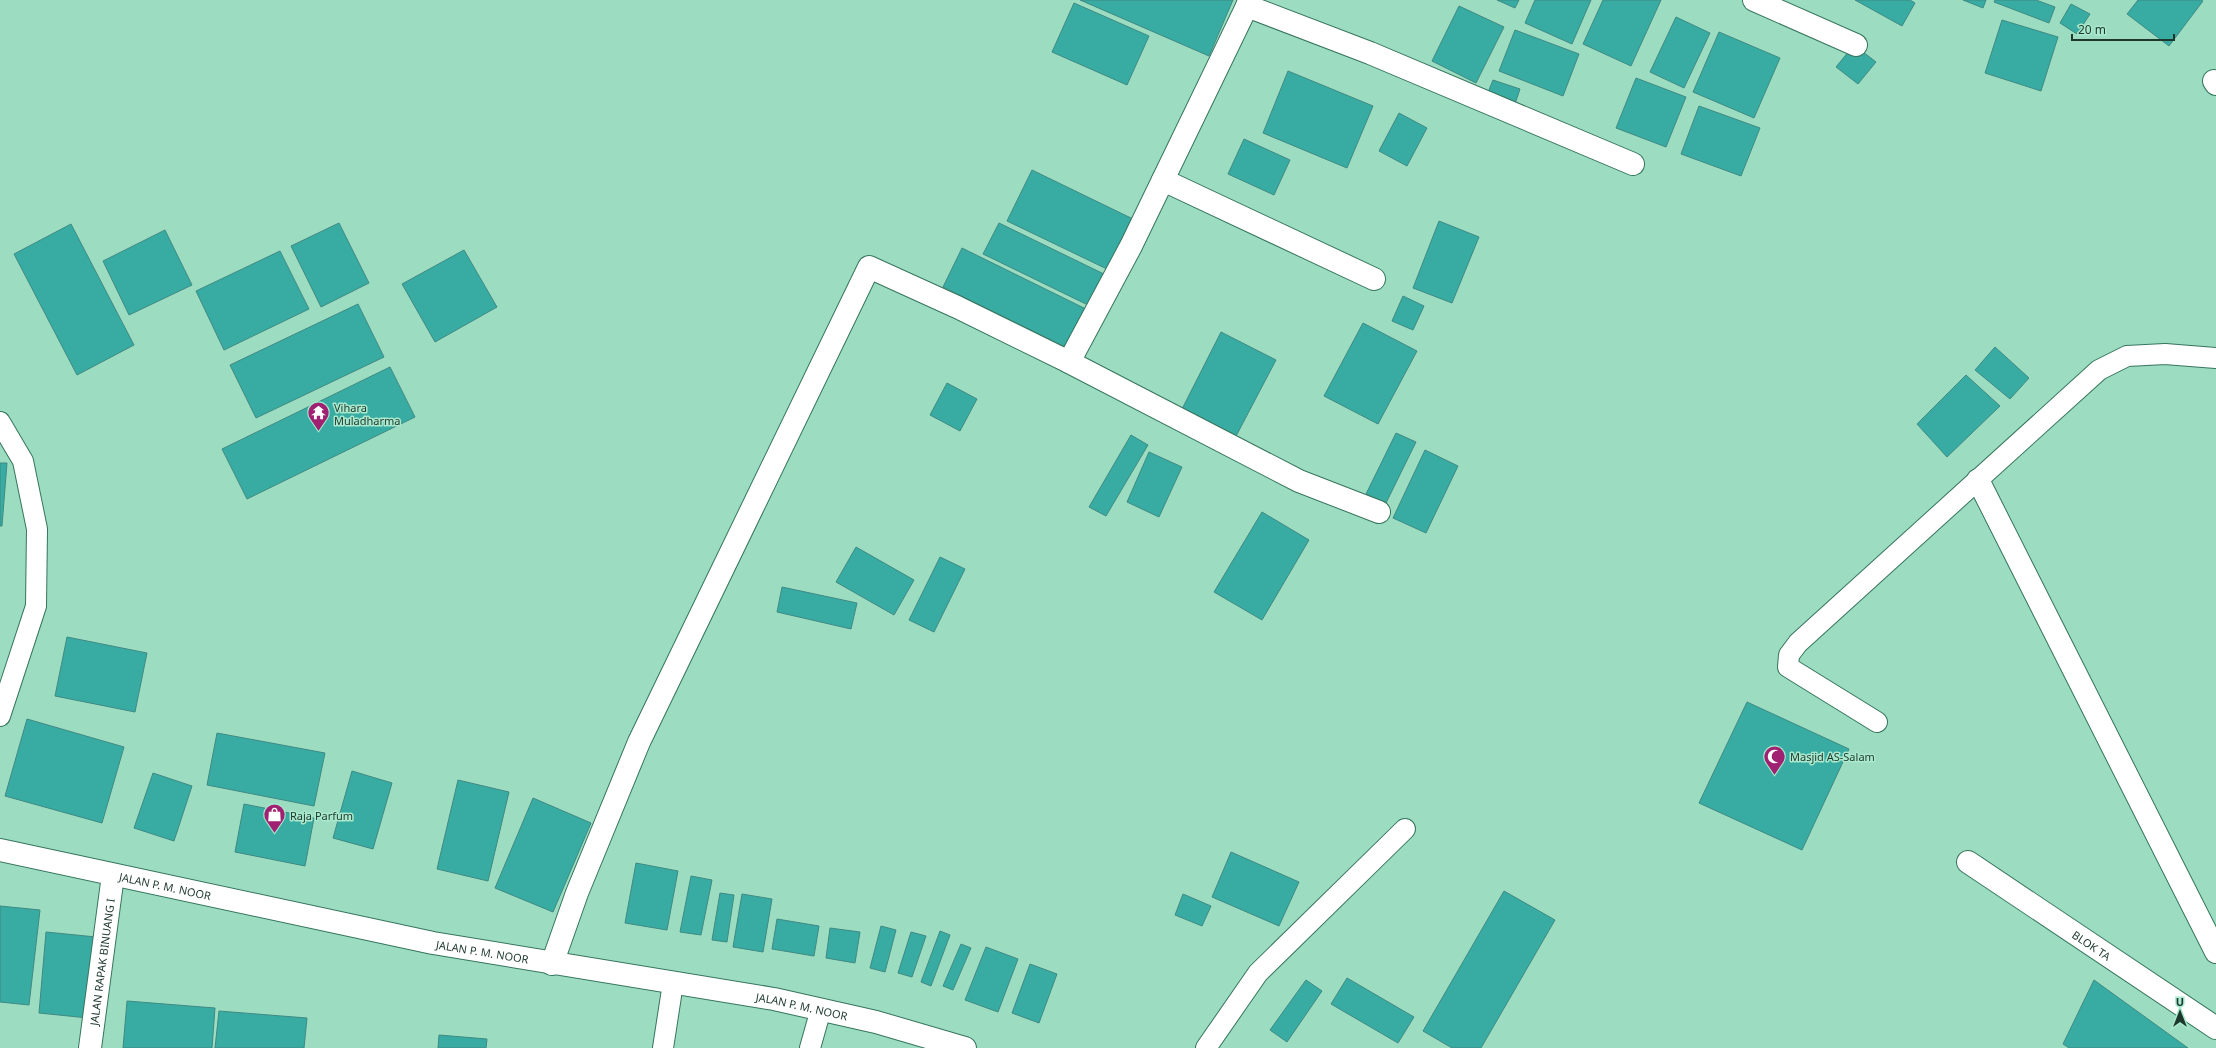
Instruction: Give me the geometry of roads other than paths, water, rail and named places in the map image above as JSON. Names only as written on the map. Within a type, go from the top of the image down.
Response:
[{"type":"main road","points":[[1754,0],[1856,45]]},
{"type":"main road","points":[[1069,362],[1085,335],[1163,180],[1248,3],[1633,164]]},
{"type":"main road","points":[[1163,180],[1374,279]]},
{"type":"main road","points":[[552,964],[577,893],[639,742],[869,267],[957,306],[1299,481],[1379,512]]},
{"type":"main road","points":[[1978,480],[2216,952]]},
{"type":"main road","name":"JALAN P. M. NOOR","points":[[0,850],[433,943],[552,964],[774,999],[876,1022],[965,1048]]},
{"type":"main road","name":"BLOK TA","points":[[1968,862],[2216,1028]]},
{"type":"main road","name":"JALAN RAPAK BINUANG I","points":[[90,1048],[113,875]]},
{"type":"lane","points":[[1877,722],[1788,667],[1789,655],[1798,643],[2099,370],[2127,356],[2165,354],[2216,358]]},
{"type":"lane","points":[[0,422],[23,461],[37,529],[36,606],[0,716]]},
{"type":"lane","points":[[1206,1048],[1258,973],[1405,829]]},
{"type":"lane","points":[[663,1048],[673,983]]},
{"type":"lane","points":[[810,1048],[821,1009]]},
{"type":"place","name":"Vihara Muladharma","points":[[318,432]]},
{"type":"place","name":"Masjid AS-Salam","points":[[1774,776]]},
{"type":"place","name":"Raja Parfum","points":[[275,834]]}]
